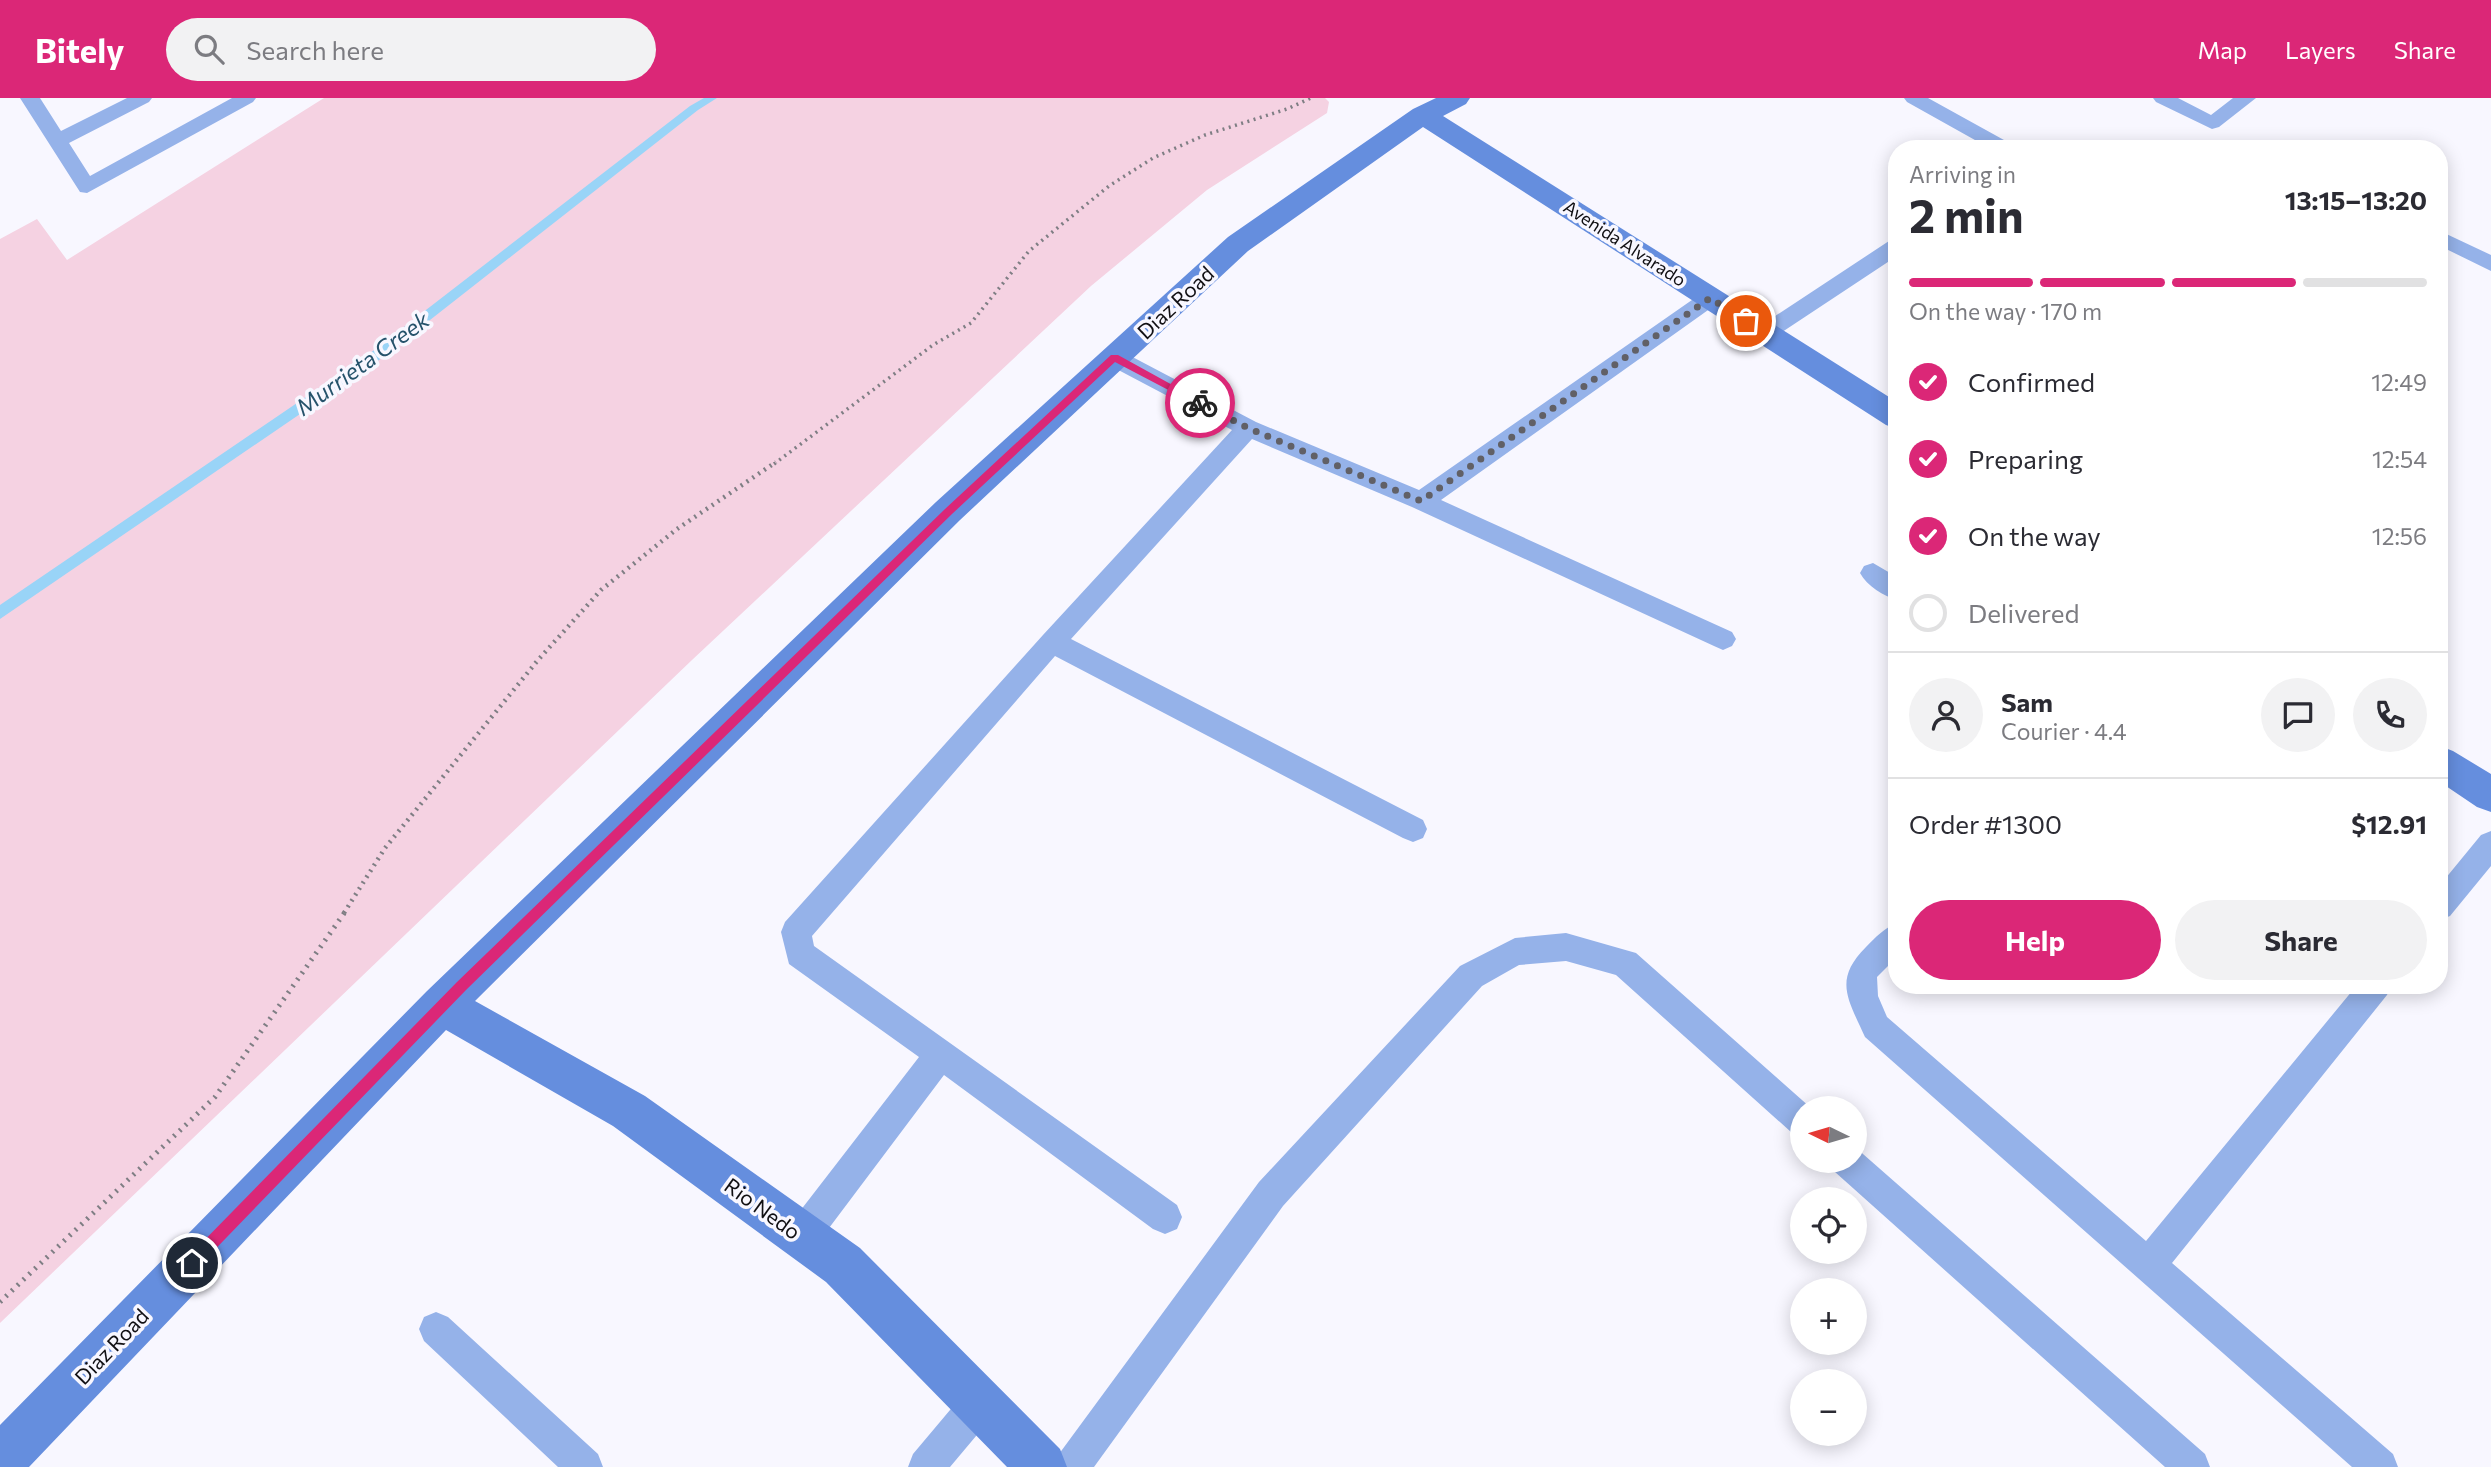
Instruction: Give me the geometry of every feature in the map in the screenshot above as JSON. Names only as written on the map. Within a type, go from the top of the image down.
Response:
[{"type":"main road","name":"Diaz Road","points":[[0,1461],[442,1005],[948,512],[1238,244],[1423,115],[1457,98]]},
{"type":"main road","name":"Avenida Alvarado","points":[[1423,115],[1888,409]]},
{"type":"main road","points":[[2448,767],[2491,795]]},
{"type":"main road","name":"Rio Nedo","points":[[442,1005],[629,1111],[843,1265],[1042,1467]]},
{"type":"lane","points":[[30,98],[87,187],[246,98]]},
{"type":"lane","points":[[57,141],[142,98]]},
{"type":"lane","points":[[1914,98],[1990,140]]},
{"type":"lane","points":[[2162,98],[2212,123],[2246,98]]},
{"type":"lane","points":[[2448,242],[2491,264]]},
{"type":"lane","points":[[1765,333],[1888,252]]},
{"type":"lane","points":[[1421,501],[1710,298]]},
{"type":"lane","points":[[1115,358],[1248,428],[1421,501],[1723,639]]},
{"type":"lane","points":[[1165,1217],[800,954],[796,932],[1052,642],[1248,428]]},
{"type":"lane","points":[[1873,572],[1888,583]]},
{"type":"lane","points":[[1052,642],[1413,829]]},
{"type":"lane","points":[[2448,897],[2491,844]]},
{"type":"lane","points":[[1888,946],[1862,972],[1863,996],[1876,1027],[2380,1467]]},
{"type":"lane","points":[[1072,1467],[1271,1194],[1471,976],[1515,952],[1566,947],[1625,962],[1790,1110]]},
{"type":"lane","points":[[2148,1265],[2369,994]]},
{"type":"lane","points":[[802,1236],[941,1054]]},
{"type":"lane","points":[[1862,1173],[2192,1467]]},
{"type":"lane","points":[[436,1329],[585,1467]]},
{"type":"lane","points":[[926,1467],[979,1404]]},
{"type":"path","points":[[0,1302],[215,1097],[336,927],[385,848],[538,660],[601,590],[677,529],[796,448],[933,345],[971,323],[1029,251],[1108,186],[1153,158],[1205,135],[1287,109],[1311,98]]},
{"type":"shaded area","points":[[324,98],[1325,98],[1329,102],[1327,113],[1207,190],[1091,286],[692,660],[0,1323],[0,239],[37,219],[67,260]]},
{"type":"waterway","name":"Murrieta Creek","points":[[0,613],[374,357],[694,108],[712,98]]},
{"type":"way so far","points":[[1200,403],[1248,428],[1421,501],[1710,298],[1746,321]]},
{"type":"route","points":[[192,1263],[461,986],[948,512],[1115,358],[1200,403]]}]
